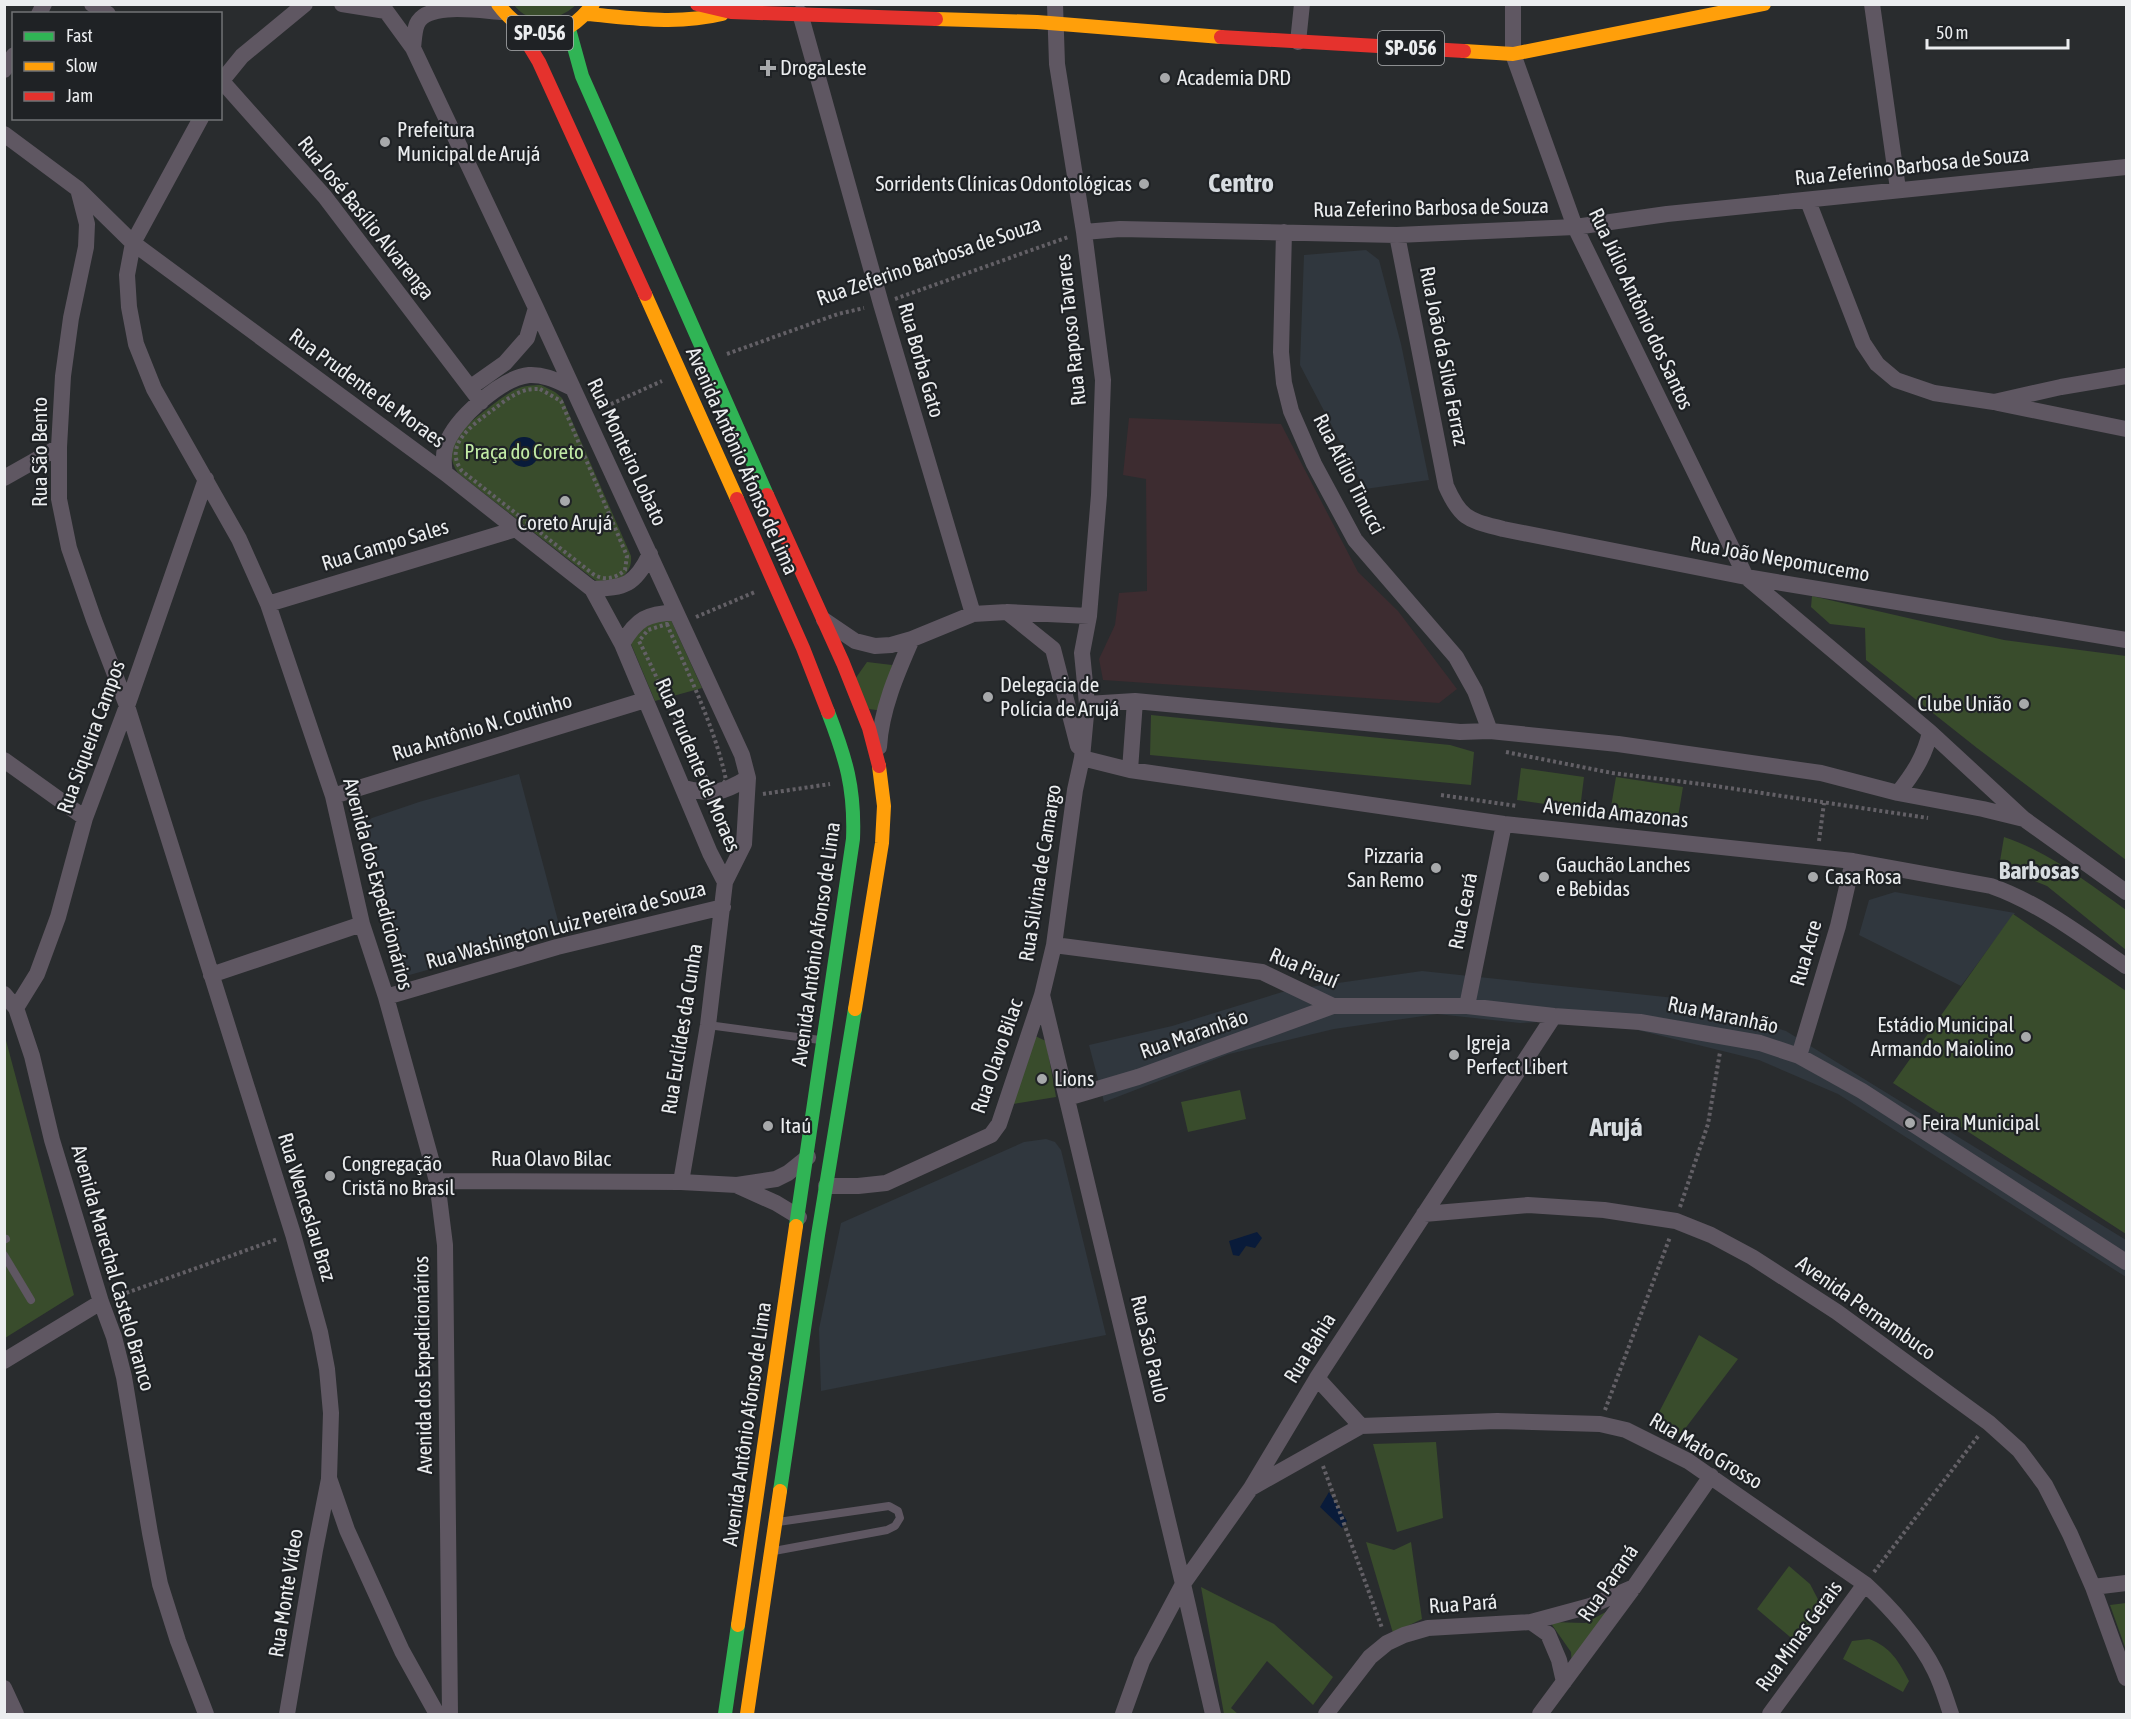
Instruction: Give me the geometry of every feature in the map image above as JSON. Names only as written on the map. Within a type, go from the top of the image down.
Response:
[{"type":"main road","name":"SP-056","points":[[697,4],[731,12],[800,13],[842,10],[1054,23],[1298,42],[1513,54],[1727,8],[1764,4]]},
{"type":"main road","name":"SP-056","points":[[500,8],[518,27],[534,33],[552,34],[568,29],[590,9],[675,20],[704,20],[731,12]]},
{"type":"main road","name":"Avenida Antônio Afonso de Lima","points":[[518,27],[538,62],[681,373],[774,584],[843,663],[878,760],[884,806],[868,841],[824,1041],[725,1714]]},
{"type":"main road","name":"Avenida Antônio Afonso de Lima","points":[[568,29],[582,76],[708,361],[808,624],[845,756],[855,807],[868,841],[837,1120],[747,1714]]},
{"type":"main road","points":[[813,1116],[837,1120]]},
{"type":"main road","points":[[789,1281],[811,1284]]},
{"type":"street","points":[[92,4],[105,12]]},
{"type":"street","points":[[222,80],[242,56],[304,4]]},
{"type":"street","name":"Rua Monteiro Lobato","points":[[342,4],[386,11],[413,48],[586,415],[742,755],[748,778],[744,844],[725,882]]},
{"type":"street","name":"Rua Raposo Tavares","points":[[1055,4],[1057,64],[1084,232],[1103,380],[1099,495],[1089,616],[1082,653],[1087,704]]},
{"type":"street","points":[[1298,42],[1302,4]]},
{"type":"street","name":"Rua Júlio Antônio dos Santos","points":[[1513,4],[1513,54],[1575,227],[1746,577]]},
{"type":"street","points":[[1872,4],[1898,189]]},
{"type":"street","points":[[413,48],[418,22],[432,11],[500,8]]},
{"type":"street","name":"Rua Borba Gato","points":[[800,13],[881,304],[973,614]]},
{"type":"street","name":"Rua José Basílio Alvarenga","points":[[222,82],[325,197],[481,402]]},
{"type":"street","name":"Avenida dos Expedicionários","points":[[200,120],[133,243],[127,275],[129,308],[136,344],[154,389],[239,538],[268,604],[333,796],[362,924],[386,997],[437,1181],[445,1245],[450,1714]]},
{"type":"street","name":"Rua Prudente de Moraes","points":[[4,134],[78,189],[133,243],[445,473],[592,589],[622,644],[710,853],[725,882]]},
{"type":"street","name":"Rua Zeferino Barbosa de Souza","points":[[1084,232],[1120,229],[1397,235],[1575,227],[1667,214],[2127,166]]},
{"type":"street","name":"Rua São Bento","points":[[78,189],[87,224],[86,247],[63,376],[58,447],[58,499],[69,548],[128,706]]},
{"type":"street","points":[[1808,201],[1863,343],[1877,364],[1896,380],[1934,393],[1994,402],[2127,429]]},
{"type":"street","name":"Rua Atílio Tinucci","points":[[1284,232],[1281,352],[1284,383],[1291,411],[1314,464],[1355,540],[1456,657],[1475,691],[1490,731]]},
{"type":"street","name":"Rua João da Silva Ferraz","points":[[1397,235],[1446,486]]},
{"type":"street","points":[[471,387],[505,363],[527,338],[536,308]]},
{"type":"street","points":[[445,473],[443,459],[446,444],[462,419],[481,402],[517,377],[542,375],[573,388]]},
{"type":"street","points":[[1994,402],[2061,387],[2127,376]]},
{"type":"street","points":[[4,478],[58,447]]},
{"type":"street","name":"Rua Siqueira Campos","points":[[10,1008],[37,974],[58,916],[85,819],[128,706],[206,479]]},
{"type":"street","name":"Rua João Nepomucemo","points":[[1446,486],[1455,506],[1463,515],[1475,522],[1503,529],[1746,577],[2127,640]]},
{"type":"street","name":"Rua Campo Sales","points":[[268,604],[516,529]]},
{"type":"street","points":[[592,589],[611,588],[634,580],[650,554]]},
{"type":"street","points":[[1746,577],[1930,732],[2025,819],[2127,892]]},
{"type":"street","points":[[808,624],[875,646],[891,645],[912,639],[973,614],[1007,612],[1089,616]]},
{"type":"street","points":[[1007,612],[1053,649],[1082,653]]},
{"type":"street","points":[[622,644],[637,622],[651,615],[679,618]]},
{"type":"street","points":[[878,760],[880,725],[912,639]]},
{"type":"street","points":[[1053,649],[1082,758]]},
{"type":"street","name":"Rua Antônio N. Coutinho","points":[[333,796],[645,700]]},
{"type":"street","points":[[1130,770],[1134,701]]},
{"type":"street","points":[[1087,704],[1134,701],[1460,732],[1490,731],[1618,744],[1821,773],[1898,793],[2025,819]]},
{"type":"street","name":"Rua Silvina de Camargo","points":[[1042,995],[1054,945],[1075,790],[1082,758],[1087,704]]},
{"type":"street","name":"Rua Wenceslau Braz","points":[[128,706],[293,1234],[320,1332],[327,1370],[331,1413],[329,1478],[347,1530],[402,1651],[437,1714]]},
{"type":"street","points":[[1898,793],[1918,766],[1928,744],[1930,732]]},
{"type":"street","name":"Avenida Amazonas","points":[[1082,758],[1130,770],[1504,824],[1853,861],[1991,886],[2010,892],[2030,903],[2127,966]]},
{"type":"street","points":[[4,760],[85,819]]},
{"type":"street","points":[[684,788],[715,792],[728,790],[748,778]]},
{"type":"street","name":"Rua Ceará","points":[[1467,1006],[1504,824]]},
{"type":"street","name":"Rua Acre","points":[[1798,1056],[1838,926],[1853,861]]},
{"type":"street","name":"Rua Euclídes da Cunha","points":[[681,1182],[708,1025],[725,882]]},
{"type":"street","name":"Rua Washington Luiz Pereira de Souza","points":[[386,997],[556,947],[723,907]]},
{"type":"street","points":[[211,975],[362,924]]},
{"type":"street","name":"Rua Piauí","points":[[1054,945],[1262,972],[1333,1006],[1467,1006]]},
{"type":"street","points":[[4,994],[10,1008]]},
{"type":"street","name":"Rua São Paulo","points":[[1042,995],[1184,1584],[1213,1714]]},
{"type":"street","name":"Rua Olavo Bilac","points":[[826,1186],[886,1183],[991,1135],[999,1124],[1042,995]]},
{"type":"street","name":"Rua Maranhão","points":[[1067,1098],[1157,1071],[1333,1006]]},
{"type":"street","name":"Rua Maranhão","points":[[1467,1006],[1554,1016],[1640,1022],[1760,1043],[1798,1056],[1862,1091],[2127,1262]]},
{"type":"street","name":"Avenida Marechal Castelo Branco","points":[[10,1008],[32,1056],[52,1140],[101,1302],[114,1337],[124,1377],[160,1584],[178,1641],[206,1714]]},
{"type":"street","name":"Rua Bahia","points":[[1123,1714],[1142,1661],[1184,1584],[1251,1488],[1317,1378],[1554,1016]]},
{"type":"street","name":"Rua Olavo Bilac","points":[[437,1181],[681,1182],[737,1185],[776,1179],[788,1173],[808,1157]]},
{"type":"street","name":"Rua Olavo Bilac","points":[[737,1185],[776,1203],[799,1217]]},
{"type":"street","name":"Avenida Pernambuco","points":[[1424,1214],[1528,1205],[1604,1210],[1676,1221],[1711,1235],[1742,1252],[1838,1312],[1989,1423],[2019,1450],[2044,1485],[2070,1534],[2093,1587],[2127,1678]]},
{"type":"street","points":[[4,1361],[101,1302]]},
{"type":"street","points":[[1317,1378],[1361,1426]]},
{"type":"street","name":"Rua Mato Grosso","points":[[1251,1488],[1361,1426],[1497,1421],[1600,1424],[1626,1430],[1666,1449],[1711,1476],[1865,1584],[1906,1628],[1935,1670],[1951,1714]]},
{"type":"street","name":"Rua Paraná","points":[[1540,1714],[1634,1587],[1711,1476]]},
{"type":"street","name":"Rua Monte Vídeo","points":[[287,1714],[329,1478]]},
{"type":"street","points":[[2093,1587],[2127,1583]]},
{"type":"street","name":"Rua Minas Gerais","points":[[1770,1714],[1865,1584]]},
{"type":"street","name":"Rua Pará","points":[[1326,1714],[1370,1657],[1387,1643],[1404,1635],[1428,1628],[1531,1622],[1590,1606],[1634,1587]]},
{"type":"street","points":[[1531,1622],[1548,1634],[1559,1660],[1564,1682]]},
{"type":"street","points":[[4,1688],[16,1714]]},
{"type":"lane","points":[[708,1025],[824,1041]]},
{"type":"lane","points":[[4,1255],[31,1300]]},
{"type":"lane","points":[[771,1552],[887,1530],[895,1526],[900,1518],[897,1511],[889,1506],[775,1523]]},
{"type":"path","name":"Rua Zeferino Barbosa de Souza","points":[[708,361],[838,314],[881,304],[1084,232]]},
{"type":"path","points":[[586,415],[681,373]]},
{"type":"path","points":[[540,389],[552,394],[561,401],[627,556],[625,570],[619,576],[606,579],[593,574],[462,471],[456,464],[455,455],[460,439],[470,426],[511,396],[527,390],[540,389]]},
{"type":"path","points":[[679,618],[774,584]]},
{"type":"path","points":[[667,624],[723,768],[726,780],[723,784],[713,786],[705,778],[639,641],[648,630],[667,624]]},
{"type":"path","points":[[1505,752],[1612,773],[1709,785],[1938,820]]},
{"type":"path","points":[[747,796],[850,781]]},
{"type":"path","points":[[1434,794],[1518,806]]},
{"type":"path","points":[[1818,849],[1824,803]]},
{"type":"path","points":[[1600,1424],[1676,1221],[1708,1124],[1718,1059],[1725,1037]]},
{"type":"path","points":[[101,1302],[293,1234]]},
{"type":"path","points":[[1865,1584],[1989,1423]]},
{"type":"path","points":[[1317,1450],[1387,1643]]},
{"type":"shaded area","points":[[1366,250],[1379,260],[1401,344],[1429,480],[1365,489],[1300,365],[1304,255]]},
{"type":"shaded area","points":[[1129,418],[1281,424],[1358,572],[1398,611],[1457,689],[1439,703],[1103,680],[1099,659],[1115,625],[1119,593],[1147,591],[1146,479],[1123,475]]},
{"type":"shaded area","points":[[519,774],[561,932],[406,976],[362,826],[372,818],[419,802]]},
{"type":"shaded area","points":[[1895,892],[2015,913],[1961,986],[1859,935],[1869,900]]},
{"type":"shaded area","name":"Feira Municipal","points":[[1422,971],[1675,998],[1786,1031],[2126,1240],[2126,1277],[1838,1094],[1759,1060],[1593,1019],[1520,1023],[1437,1014],[1334,1029],[1229,1054],[1104,1102],[1089,1045],[1172,1026],[1289,990]]},
{"type":"shaded area","points":[[1046,1139],[1055,1142],[1061,1150],[1106,1335],[821,1391],[819,1329],[841,1223],[1024,1142]]},
{"type":"green space","points":[[514,5],[576,5],[553,18],[536,19],[528,17]]},
{"type":"green space","name":"Praça do Coreto","points":[[541,385],[562,398],[631,556],[630,567],[620,580],[598,582],[458,473],[453,462],[454,443],[474,419],[512,391],[522,387]]},
{"type":"green space","name":"Clube União","points":[[1812,596],[2004,640],[2126,656],[2126,860],[1977,748],[1866,660],[1865,628],[1830,624],[1811,607]]},
{"type":"green space","points":[[671,620],[702,688],[655,701],[631,644],[647,626]]},
{"type":"green space","points":[[867,662],[892,665],[883,711],[869,709],[853,682]]},
{"type":"green space","points":[[1151,715],[1450,745],[1474,752],[1471,785],[1150,755]]},
{"type":"green space","points":[[1521,768],[1584,777],[1580,809],[1517,800]]},
{"type":"green space","points":[[1616,777],[1683,787],[1678,817],[1611,807]]},
{"type":"green space","points":[[2004,837],[2037,851],[2083,879],[2126,910],[2126,950],[2047,886],[1999,867]]},
{"type":"green space","name":"Estádio Municipal Armando Maiolino","points":[[2013,914],[2126,991],[2126,1234],[1893,1083]]},
{"type":"green space","points":[[4,1033],[74,1295],[5,1338],[4,1338]]},
{"type":"green space","points":[[1033,1035],[1046,1041],[1056,1097],[1013,1104]]},
{"type":"green space","points":[[1240,1090],[1246,1119],[1188,1132],[1181,1102]]},
{"type":"green space","points":[[1699,1335],[1738,1359],[1681,1434],[1656,1418]]},
{"type":"green space","points":[[1436,1442],[1443,1518],[1397,1532],[1373,1444]]},
{"type":"green space","points":[[1366,1542],[1394,1550],[1411,1542],[1422,1619],[1393,1633]]},
{"type":"green space","points":[[1789,1566],[1810,1584],[1823,1609],[1796,1642],[1757,1609]]},
{"type":"green space","points":[[1201,1587],[1274,1624],[1333,1677],[1313,1705],[1267,1661],[1231,1708],[1238,1714],[1224,1714]]},
{"type":"green space","points":[[2126,1603],[2126,1650],[2110,1605]]},
{"type":"green space","points":[[1619,1605],[1572,1668],[1571,1652],[1550,1622],[1585,1623]]},
{"type":"green space","points":[[1869,1639],[1883,1646],[1898,1661],[1909,1681],[1903,1692],[1843,1659],[1852,1641]]},
{"type":"water","points":[[524,437],[530,438],[538,446],[538,458],[530,466],[524,467],[518,466],[510,458],[509,452],[510,446],[518,438]]},
{"type":"water","points":[[1257,1232],[1262,1238],[1255,1248],[1246,1246],[1239,1256],[1233,1255],[1229,1241]]},
{"type":"water","points":[[1329,1492],[1347,1521],[1342,1528],[1320,1507]]},
{"type":"traffic: fast","points":[[569,29],[582,76],[767,495]]},
{"type":"traffic: fast","points":[[796,1226],[853,839],[851,789],[840,744],[828,712]]},
{"type":"traffic: fast","points":[[780,1491],[818,1235],[855,1009]]},
{"type":"traffic: fast","points":[[725,1714],[738,1625]]},
{"type":"traffic: slow","points":[[498,4],[521,26],[546,33],[570,26],[593,4]]},
{"type":"traffic: slow","points":[[1464,51],[1513,54],[1764,4]]},
{"type":"traffic: slow","points":[[587,14],[672,20],[722,14]]},
{"type":"traffic: slow","points":[[936,19],[1037,22],[1221,37]]},
{"type":"traffic: slow","points":[[645,294],[737,499]]},
{"type":"traffic: slow","points":[[855,1009],[882,843],[884,806],[879,766]]},
{"type":"traffic: slow","points":[[738,1625],[796,1226]]},
{"type":"traffic: slow","points":[[747,1714],[780,1491]]},
{"type":"traffic: jam","points":[[697,4],[731,12],[936,19]]},
{"type":"traffic: jam","points":[[518,27],[539,62],[645,294]]},
{"type":"traffic: jam","points":[[1221,37],[1464,51]]},
{"type":"traffic: jam","points":[[767,495],[843,663],[869,728],[879,766]]},
{"type":"traffic: jam","points":[[737,499],[803,648],[828,712]]},
{"type":"place","name":"DrogaLeste","points":[[768,68]]},
{"type":"place","name":"Academia DRD","points":[[1165,78]]},
{"type":"place","name":"Prefeitura Municipal de Arujá","points":[[385,142]]},
{"type":"place","name":"Sorridents Clínicas Odontológicas","points":[[1144,184]]},
{"type":"place","name":"Coreto Arujá","points":[[565,501]]},
{"type":"place","name":"Delegacia de Polícia de Arujá","points":[[988,697]]},
{"type":"place","name":"Clube União","points":[[2024,704]]},
{"type":"place","name":"Pizzaria San Remo","points":[[1436,868]]},
{"type":"place","name":"Gauchão Lanches e Bebidas","points":[[1544,877]]},
{"type":"place","name":"Casa Rosa","points":[[1813,877]]},
{"type":"place","name":"Estádio Municipal Armando Maiolino","points":[[2026,1037]]},
{"type":"place","name":"Igreja Perfect Libert","points":[[1454,1055]]},
{"type":"place","name":"Lions","points":[[1042,1079]]},
{"type":"place","name":"Feira Municipal","points":[[1910,1123]]},
{"type":"place","name":"Itaú","points":[[768,1126]]},
{"type":"place","name":"Congregação Cristã no Brasil","points":[[330,1176]]},
{"type":"district","name":"Centro","points":[[1241,183]]},
{"type":"district","name":"Barbosas","points":[[2039,871]]},
{"type":"district","name":"Arujá","points":[[1616,1127]]}]
